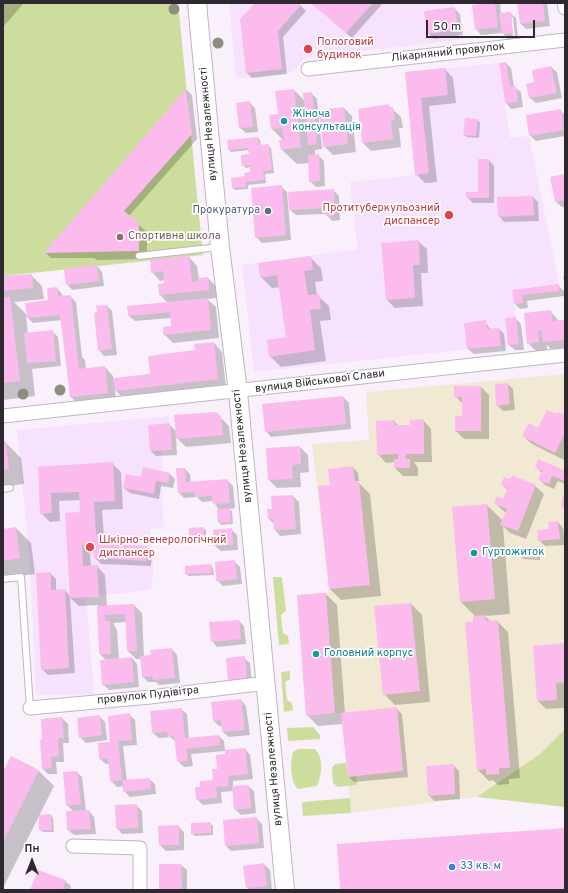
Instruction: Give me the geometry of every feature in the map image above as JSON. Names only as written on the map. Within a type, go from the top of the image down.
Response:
[{"type":"street","name":"вулиця Незалежності","points":[[197,3],[220,247],[238,392],[267,683],[285,890]]},
{"type":"street","points":[[564,3],[565,8]]},
{"type":"street","name":"Лікарняний провулок","points":[[308,69],[565,40]]},
{"type":"street","name":"вулиця Військової Слави","points":[[3,416],[238,392],[565,355]]},
{"type":"street","name":"провулок Пудівітра","points":[[30,708],[150,697],[267,683]]},
{"type":"street","points":[[74,846],[140,848],[140,890]]},
{"type":"lane","points":[[139,256],[220,247]]},
{"type":"lane","points":[[3,489],[10,488]]},
{"type":"lane","points":[[3,579],[21,577],[30,708]]},
{"type":"shaded area","name":"Пологовий будинок","points":[[229,3],[454,3],[459,40],[305,58],[293,72],[236,79]]},
{"type":"shaded area","name":"Протитуберкульозний диспансер","points":[[499,63],[510,138],[529,136],[559,284],[512,290],[519,344],[254,372],[242,265],[357,249],[350,182],[415,175],[405,72]]},
{"type":"shaded area","points":[[565,374],[565,729],[540,754],[477,797],[351,813],[341,713],[306,716],[297,595],[326,593],[329,589],[312,444],[369,440],[366,392]]},
{"type":"shaded area","name":"Шкірно-венерологічний диспансер","points":[[169,416],[172,450],[161,451],[163,471],[170,473],[168,483],[161,482],[164,527],[150,529],[154,569],[151,590],[86,597],[94,694],[36,695],[30,565],[17,430]]},
{"type":"green space","points":[[3,3],[178,3],[203,255],[3,276]]},
{"type":"green space","points":[[273,577],[282,577],[286,611],[281,615],[283,633],[288,636],[289,644],[279,645]]},
{"type":"green space","points":[[290,671],[290,679],[285,682],[287,700],[292,703],[293,710],[284,712],[281,672]]},
{"type":"green space","points":[[313,727],[320,735],[320,739],[288,741],[287,728]]},
{"type":"green space","points":[[565,729],[565,807],[477,797],[540,754]]},
{"type":"green space","points":[[298,749],[315,749],[318,753],[321,767],[317,786],[298,789],[295,786],[291,772],[291,761],[293,752]]},
{"type":"green space","points":[[346,763],[348,777],[356,776],[357,785],[338,787],[333,783],[332,768],[335,764]]},
{"type":"green space","points":[[350,798],[351,813],[303,816],[303,802]]},
{"type":"building","points":[[255,3],[299,3],[301,5],[278,31],[282,69],[246,73],[240,19]]},
{"type":"building","name":"Пологовий будинок","points":[[311,3],[373,3],[346,33]]},
{"type":"building","points":[[495,3],[498,27],[475,30],[472,5]]},
{"type":"building","points":[[517,3],[543,3],[545,21],[520,24]]},
{"type":"building","points":[[455,7],[458,30],[427,34],[424,11]]},
{"type":"building","points":[[511,12],[513,33],[502,34],[499,13]]},
{"type":"building","points":[[506,62],[510,86],[516,86],[518,102],[505,103],[499,63]]},
{"type":"building","points":[[551,66],[557,93],[529,98],[526,84],[534,82],[532,70]]},
{"type":"building","points":[[445,68],[448,95],[421,98],[429,173],[415,175],[405,72]]},
{"type":"building","points":[[186,89],[192,134],[124,211],[139,223],[139,251],[44,253]]},
{"type":"building","name":"Жіноча консультація","points":[[294,89],[301,147],[281,150],[279,140],[284,140],[282,128],[271,129],[269,115],[278,114],[275,91]]},
{"type":"building","points":[[312,92],[317,144],[308,145],[303,93]]},
{"type":"building","points":[[250,101],[253,127],[239,128],[236,103]]},
{"type":"building","points":[[389,104],[389,108],[393,107],[395,120],[391,120],[393,139],[362,143],[358,109]]},
{"type":"building","points":[[344,107],[348,144],[323,147],[319,110]]},
{"type":"building","points":[[561,109],[564,130],[529,136],[526,115]]},
{"type":"building","points":[[465,118],[478,119],[476,136],[463,135]]},
{"type":"building","points":[[258,137],[259,145],[269,144],[272,170],[263,171],[264,180],[246,182],[246,187],[232,188],[231,178],[245,176],[244,173],[250,172],[250,165],[242,166],[241,155],[249,154],[248,148],[228,150],[227,140]]},
{"type":"building","points":[[319,154],[320,181],[309,182],[308,155]]},
{"type":"building","points":[[478,159],[489,159],[489,198],[466,198],[466,192],[478,192]]},
{"type":"building","points":[[565,174],[565,200],[555,202],[550,177]]},
{"type":"building","name":"Прокуратура","points":[[282,185],[286,235],[255,238],[251,188]]},
{"type":"building","points":[[334,189],[335,215],[326,216],[325,208],[289,210],[288,192]]},
{"type":"building","points":[[533,196],[534,215],[498,217],[497,197]]},
{"type":"building","points":[[419,240],[420,265],[413,265],[415,298],[386,300],[381,243]]},
{"type":"building","points":[[189,256],[192,282],[198,281],[198,278],[208,277],[209,290],[159,295],[158,284],[164,283],[163,271],[151,273],[150,260]]},
{"type":"building","points":[[311,256],[313,270],[304,271],[308,295],[319,294],[321,309],[310,310],[315,350],[269,357],[267,340],[286,337],[277,275],[260,278],[258,263]]},
{"type":"building","points":[[97,265],[99,281],[66,285],[64,269]]},
{"type":"building","points":[[32,274],[33,288],[3,291],[3,276]]},
{"type":"building","points":[[559,284],[559,291],[522,295],[523,303],[514,304],[512,290]]},
{"type":"building","points":[[57,287],[58,296],[71,295],[79,369],[105,366],[108,393],[70,397],[60,315],[27,318],[25,303],[48,300],[47,288]]},
{"type":"building","points":[[10,297],[20,381],[3,383],[3,298]]},
{"type":"building","points":[[208,298],[211,330],[163,335],[163,327],[171,326],[170,312],[128,316],[127,306]]},
{"type":"building","points":[[107,305],[112,349],[98,351],[94,313],[97,312],[96,306]]},
{"type":"building","points":[[551,310],[552,321],[565,320],[565,340],[543,342],[542,331],[538,331],[539,342],[527,344],[524,313]]},
{"type":"building","points":[[516,317],[519,344],[508,345],[505,318]]},
{"type":"building","points":[[486,320],[487,329],[499,328],[501,346],[467,349],[464,323]]},
{"type":"building","points":[[53,330],[56,361],[27,363],[24,333]]},
{"type":"building","points":[[214,342],[218,379],[115,391],[113,378],[150,374],[148,356],[195,350],[194,344]]},
{"type":"building","points":[[508,383],[510,404],[496,406],[495,384]]},
{"type":"building","points":[[454,386],[481,386],[481,431],[455,431],[455,416],[462,416],[462,397],[454,397]]},
{"type":"building","points":[[343,396],[346,424],[265,432],[262,404]]},
{"type":"building","points":[[547,410],[556,414],[558,412],[565,415],[565,433],[555,453],[522,436],[529,423],[538,428]]},
{"type":"building","points":[[216,412],[221,416],[223,435],[176,439],[174,415]]},
{"type":"building","points":[[424,419],[424,454],[406,454],[406,459],[410,459],[410,468],[394,468],[394,459],[398,459],[398,454],[377,455],[376,421],[395,420],[395,425],[410,425],[410,420]]},
{"type":"building","points":[[170,423],[172,450],[150,451],[148,425]]},
{"type":"building","points":[[3,441],[6,441],[9,469],[3,470]]},
{"type":"building","points":[[300,446],[301,464],[292,465],[293,479],[268,480],[266,448]]},
{"type":"building","points":[[538,459],[564,470],[565,467],[565,481],[552,476],[549,484],[538,480],[542,471],[535,467]]},
{"type":"building","points":[[113,462],[115,501],[94,502],[96,534],[107,533],[108,544],[147,546],[146,561],[94,558],[95,544],[82,545],[83,566],[97,565],[99,597],[70,598],[65,513],[80,512],[79,492],[51,493],[52,513],[40,514],[38,467]]},
{"type":"building","points":[[353,466],[355,482],[359,482],[370,585],[329,589],[318,486],[330,485],[328,469]]},
{"type":"building","points":[[143,467],[170,473],[168,483],[156,481],[154,494],[123,488],[126,474],[141,477]]},
{"type":"building","points":[[176,468],[185,468],[186,482],[228,479],[230,503],[213,504],[212,496],[195,497],[195,492],[178,493]]},
{"type":"building","points":[[512,475],[536,485],[518,531],[500,525],[507,509],[494,504],[497,496],[503,499],[508,488],[501,485],[504,477],[510,479]]},
{"type":"building","points":[[293,495],[296,529],[274,530],[273,519],[268,519],[267,509],[272,509],[271,496]]},
{"type":"building","points":[[563,495],[565,495],[565,508],[561,507]]},
{"type":"building","name":"Гуртожиток","points":[[487,504],[495,599],[460,602],[452,507]]},
{"type":"building","points":[[230,508],[231,522],[218,523],[217,509]]},
{"type":"building","points":[[558,521],[560,539],[538,541],[537,530],[549,529],[548,522]]},
{"type":"building","points":[[16,527],[20,558],[3,561],[3,529]]},
{"type":"building","points":[[204,527],[204,536],[189,537],[189,528]]},
{"type":"building","points":[[232,528],[233,545],[214,546],[213,530]]},
{"type":"building","points":[[520,547],[538,547],[538,558],[520,557]]},
{"type":"building","points":[[235,560],[237,579],[216,581],[215,562]]},
{"type":"building","points":[[211,564],[212,573],[185,574],[185,566]]},
{"type":"building","points":[[51,572],[51,590],[65,589],[69,668],[41,670],[36,573]]},
{"type":"building","name":"Головний корпус","points":[[326,593],[335,713],[306,716],[297,595]]},
{"type":"building","points":[[411,603],[420,691],[383,695],[374,606]]},
{"type":"building","points":[[134,604],[137,651],[127,651],[125,614],[105,615],[105,621],[110,621],[111,654],[99,654],[97,606]]},
{"type":"building","points":[[485,615],[486,621],[498,620],[510,768],[499,768],[499,774],[486,775],[486,769],[477,770],[465,622],[473,622],[473,616]]},
{"type":"building","points":[[239,620],[241,639],[211,642],[209,622]]},
{"type":"building","points":[[565,643],[565,682],[556,683],[557,700],[537,701],[533,646]]},
{"type":"building","points":[[172,648],[175,678],[153,680],[152,676],[142,677],[140,656],[151,655],[150,650]]},
{"type":"building","points":[[245,656],[247,679],[228,681],[226,658]]},
{"type":"building","points":[[132,657],[134,682],[102,685],[100,660]]},
{"type":"building","points":[[241,699],[245,730],[222,732],[221,720],[213,721],[211,702]]},
{"type":"building","points":[[397,707],[403,771],[348,777],[341,713]]},
{"type":"building","points":[[182,708],[185,738],[219,735],[220,745],[186,749],[188,761],[177,762],[174,736],[168,737],[167,732],[152,733],[150,711]]},
{"type":"building","points":[[130,713],[132,740],[118,741],[122,780],[110,782],[108,758],[99,759],[98,743],[110,742],[108,716]]},
{"type":"building","points":[[100,715],[102,735],[79,738],[77,718]]},
{"type":"building","points":[[62,717],[64,738],[58,738],[59,756],[51,757],[52,768],[42,769],[40,740],[42,739],[41,719]]},
{"type":"building","points":[[245,748],[248,774],[228,776],[229,786],[216,787],[217,798],[196,800],[195,787],[200,787],[200,781],[213,780],[212,769],[217,769],[216,755],[225,754],[225,750]]},
{"type":"building","points":[[11,756],[39,770],[3,842],[3,772]]},
{"type":"building","points":[[454,764],[455,794],[428,796],[426,766]]},
{"type":"building","points":[[77,771],[81,804],[66,806],[63,772]]},
{"type":"building","points":[[150,778],[151,789],[123,792],[122,780]]},
{"type":"building","points":[[249,785],[251,808],[234,810],[232,786]]},
{"type":"building","points":[[137,804],[138,828],[116,829],[115,805]]},
{"type":"building","points":[[89,810],[91,829],[67,830],[66,811]]},
{"type":"building","points":[[51,814],[52,830],[39,830],[39,815]]},
{"type":"building","points":[[257,817],[259,843],[225,846],[223,820]]},
{"type":"building","points":[[211,822],[211,833],[191,834],[191,823]]},
{"type":"building","points":[[179,825],[179,845],[159,845],[158,826]]},
{"type":"building","name":"33 кв. м","points":[[565,828],[565,890],[340,890],[337,844]]},
{"type":"building","points":[[264,863],[267,886],[246,888],[243,866]]},
{"type":"building","points":[[159,864],[181,864],[182,890],[159,890]]},
{"type":"building","points":[[38,870],[66,880],[62,890],[30,890]]},
{"type":"place","name":"Пологовий будинок","points":[[308,49]]},
{"type":"place","name":"Жіноча консультація","points":[[284,121]]},
{"type":"place","name":"Прокуратура","points":[[268,211]]},
{"type":"place","name":"Протитуберкульозний диспансер","points":[[449,215]]},
{"type":"place","name":"Спортивна школа","points":[[120,237]]},
{"type":"place","name":"Шкірно-венерологічний диспансер","points":[[90,547]]},
{"type":"place","name":"Гуртожиток","points":[[474,553]]},
{"type":"place","name":"Головний корпус","points":[[316,654]]},
{"type":"place","name":"33 кв. м","points":[[452,867]]}]
